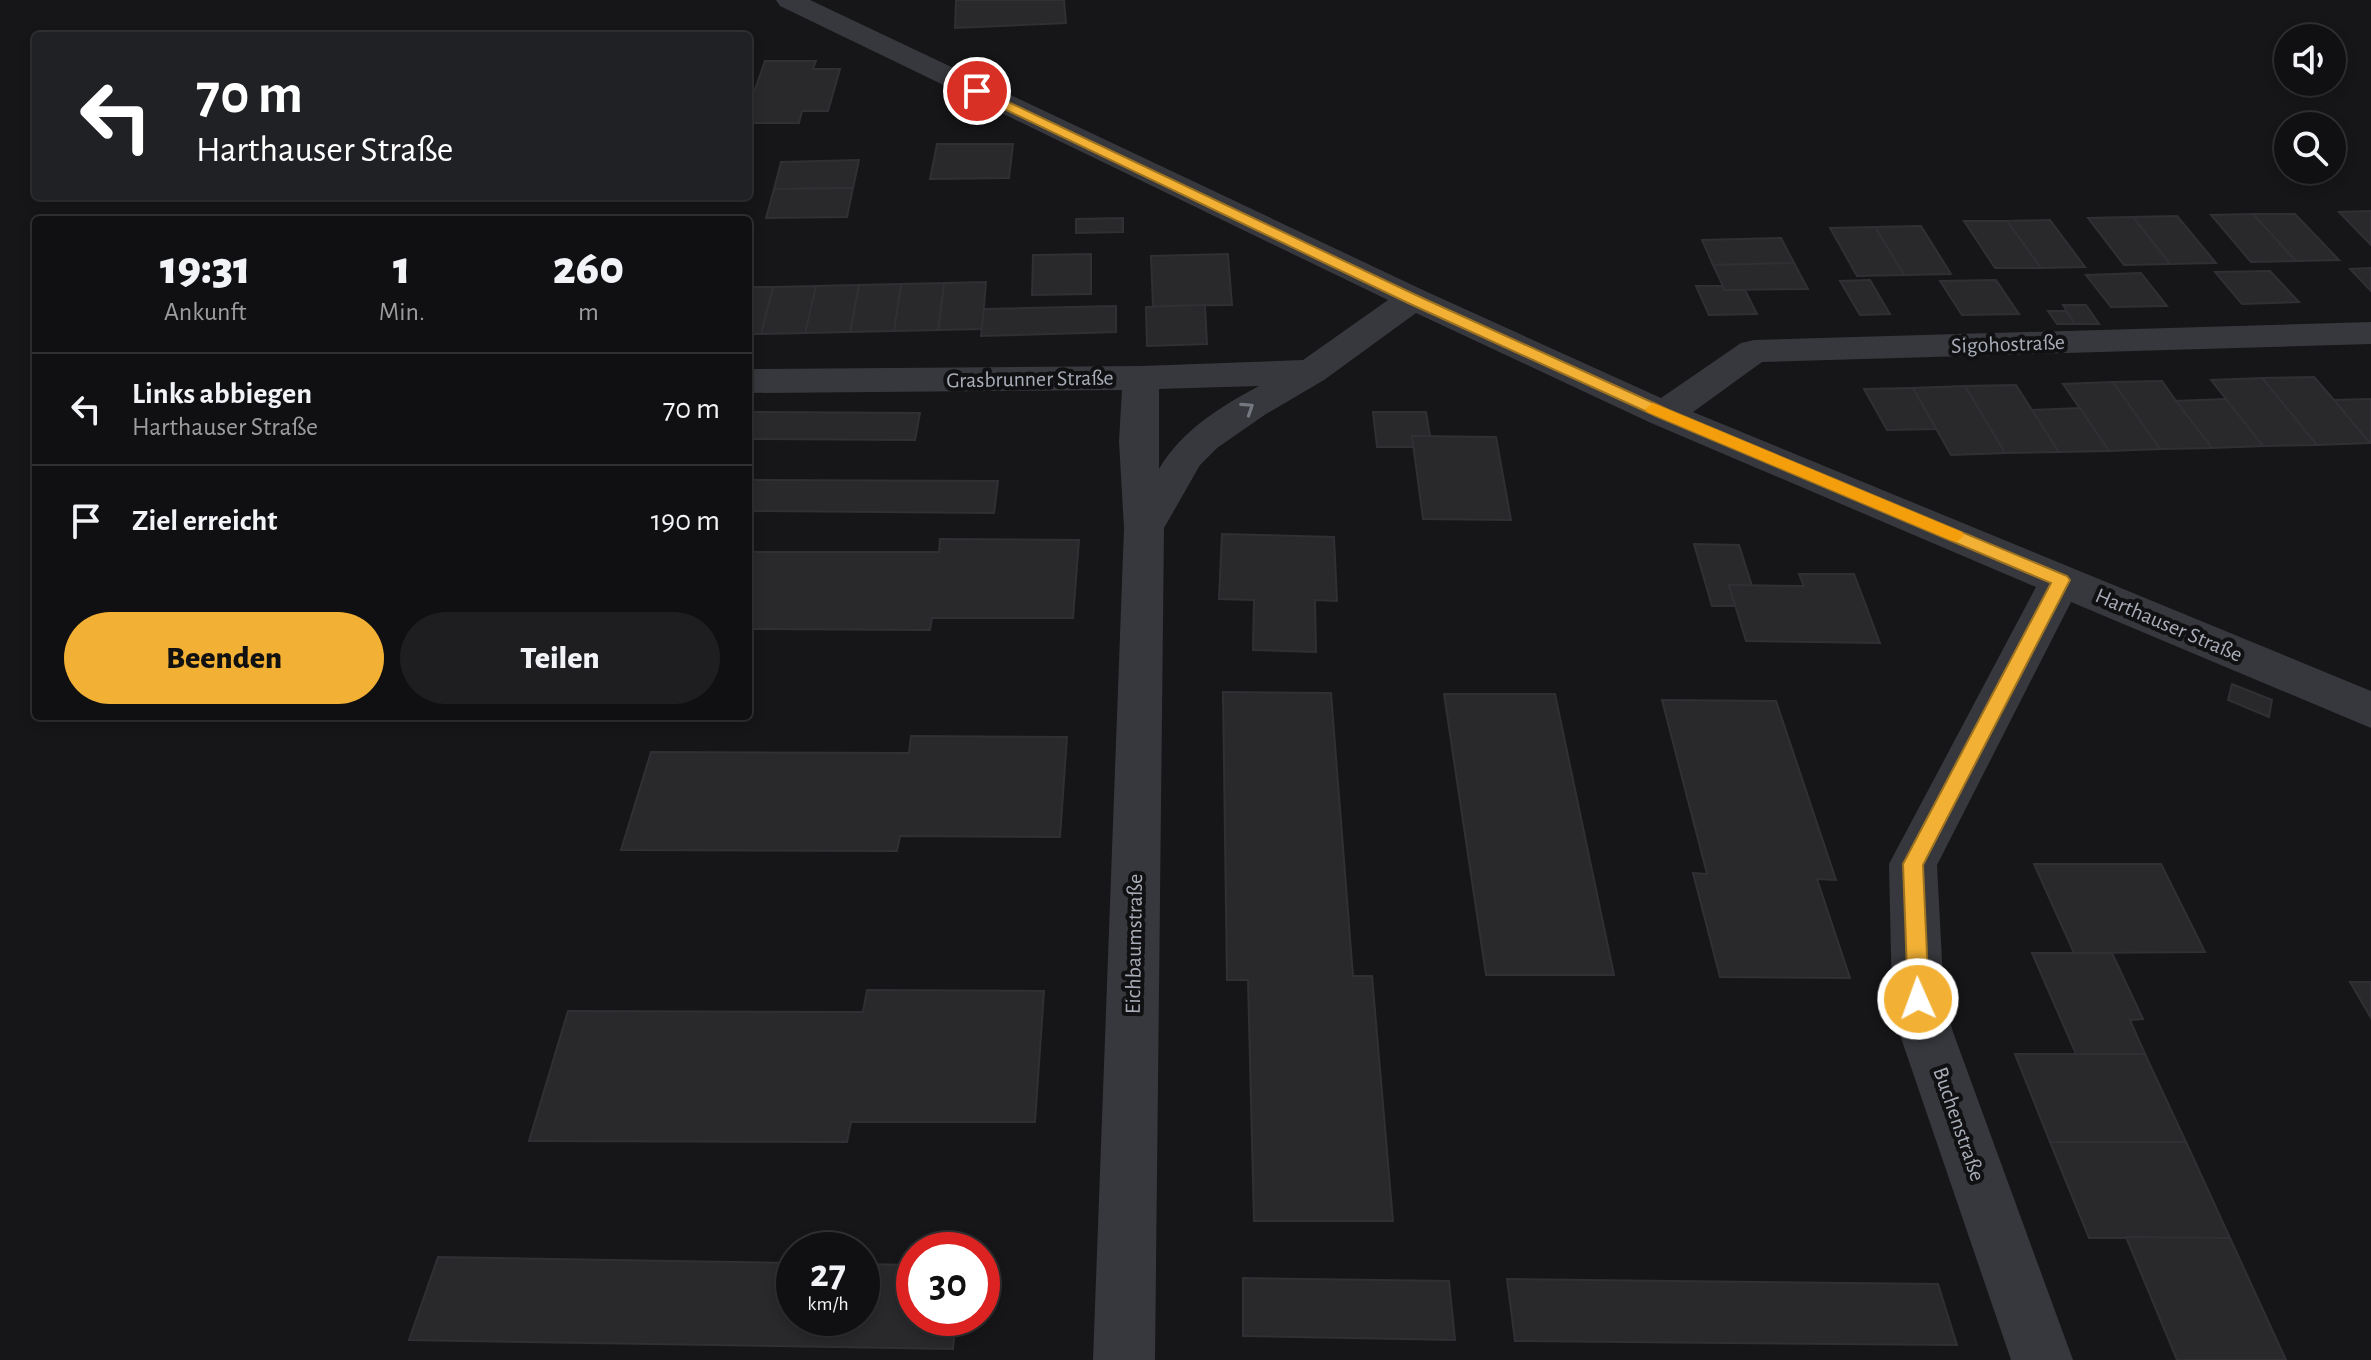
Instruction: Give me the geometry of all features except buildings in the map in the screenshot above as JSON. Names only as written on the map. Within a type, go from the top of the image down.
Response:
[{"type":"street","name":"Harthauser Straße","points":[[789,0],[1413,299],[1664,414],[2371,710]]},
{"type":"street","name":"Eichbaumstraße","points":[[1144,528],[1186,456],[1204,439],[1253,405],[1311,372],[1413,299]]},
{"type":"street","name":"Sigohostraße","points":[[1664,414],[1754,351],[2371,333]]},
{"type":"street","name":"Grasbrunner Straße","points":[[752,381],[1141,378],[1311,372]]},
{"type":"street","points":[[1138,441],[1204,439],[1203,377]]},
{"type":"street","name":"Eichbaumstraße","points":[[1124,1360],[1144,528],[1138,441],[1141,378]]},
{"type":"street","name":"Buchenstraße","points":[[2042,1360],[1926,1032],[1918,999],[1913,864],[2061,580]]},
{"type":"slow traffic","points":[[1653,409],[1956,536]]},
{"type":"route","points":[[977,91],[1413,299],[1664,414],[2061,580],[1913,864],[1918,999]]}]
